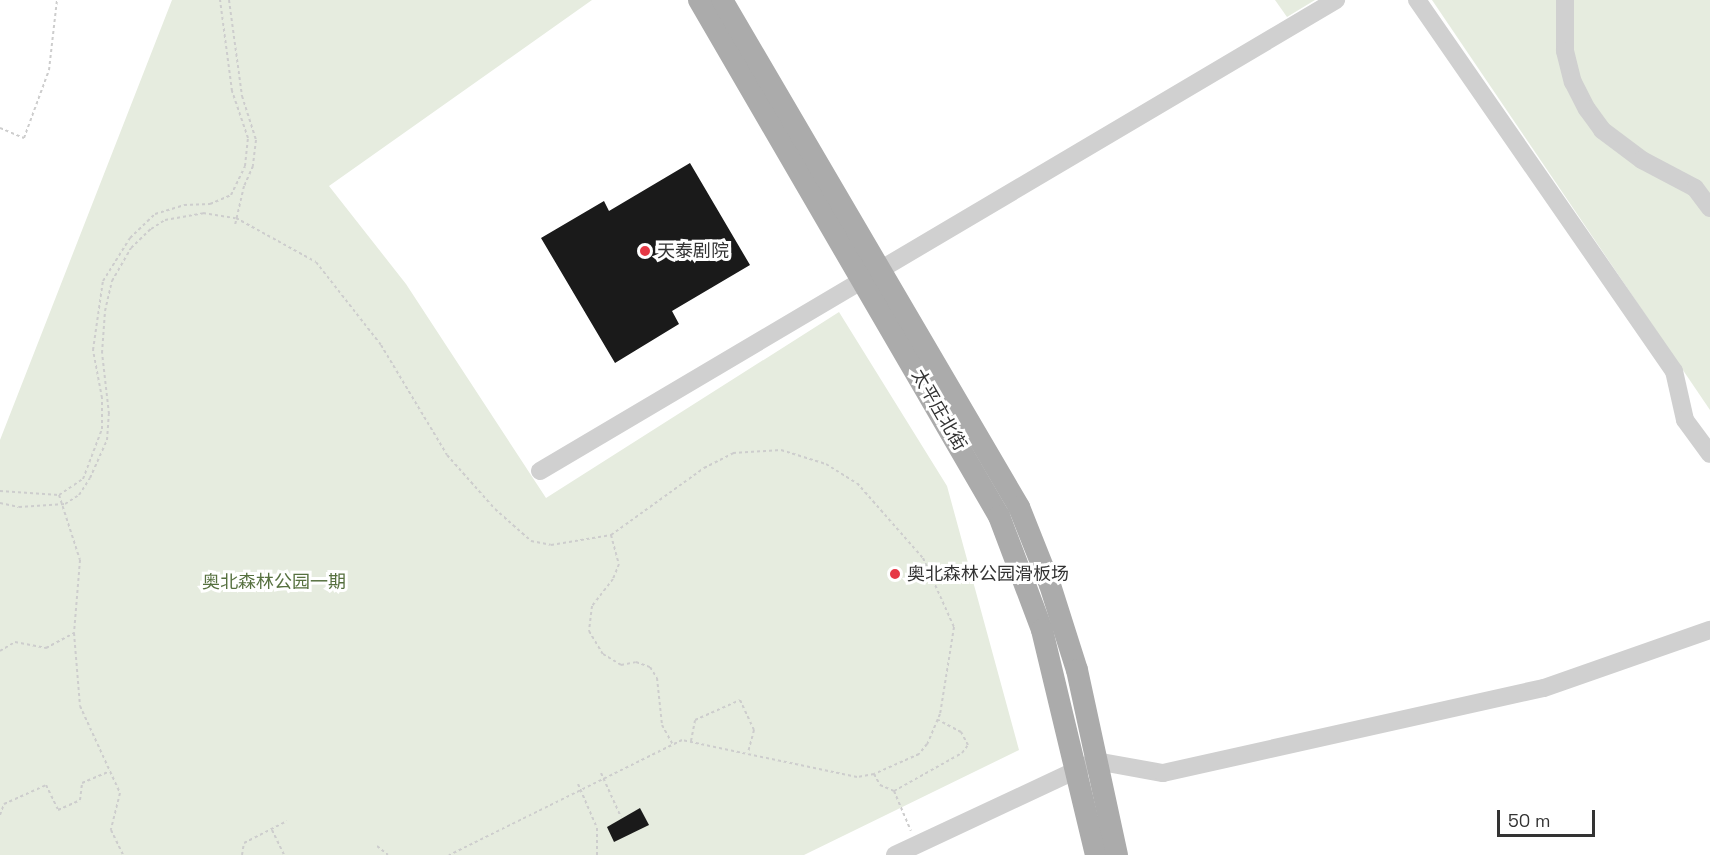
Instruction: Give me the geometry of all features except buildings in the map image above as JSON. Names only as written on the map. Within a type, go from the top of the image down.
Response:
[{"type":"main road","name":"太平庄北街","points":[[699,0],[1019,507],[1064,624],[1087,765],[1096,855]]},
{"type":"main road","name":"太平庄北街","points":[[722,0],[872,274]]},
{"type":"main road","name":"太平庄北街","points":[[1087,765],[1117,855]]},
{"type":"street","points":[[540,471],[1336,0]]},
{"type":"street","points":[[1417,0],[1674,371],[1685,420],[1710,454]]},
{"type":"street","points":[[1565,0],[1565,51],[1573,82],[1587,109],[1602,130],[1642,160],[1695,188],[1710,207]]},
{"type":"street","points":[[895,855],[1087,765],[1162,773],[1544,688],[1710,630]]},
{"type":"path","points":[[0,128],[24,138],[49,70],[57,0]]},
{"type":"path","points":[[0,491],[59,495],[83,479],[102,429],[102,398],[93,350],[103,281],[130,238],[154,214],[184,205],[210,204],[231,195],[245,166],[248,138],[232,91],[220,0]]},
{"type":"path","points":[[230,0],[243,96],[256,140],[253,166],[235,225]]},
{"type":"path","points":[[0,503],[19,507],[65,504],[79,495],[90,478],[107,440],[109,414],[102,353],[105,311],[112,281],[131,248],[165,220],[203,213],[236,218],[316,262],[381,345],[458,469],[531,541],[551,545],[611,536],[704,468],[733,453],[781,450],[826,464],[857,483],[891,518],[923,558],[937,583],[954,627],[950,666],[938,720],[919,753],[874,774],[834,773],[682,740],[449,855]]},
{"type":"path","points":[[59,495],[65,504],[80,560],[74,633],[80,706],[120,793],[111,830],[123,855]]},
{"type":"path","points":[[611,536],[619,564],[613,579],[591,606],[590,630],[603,654],[621,664],[636,662],[650,667],[657,678],[662,725],[673,745]]},
{"type":"path","points":[[0,651],[15,642],[46,648],[74,633]]},
{"type":"path","points":[[691,741],[695,720],[740,700],[754,730],[748,753]]},
{"type":"path","points":[[894,791],[962,753],[968,745],[961,732],[938,720]]},
{"type":"path","points":[[0,814],[4,804],[46,785],[58,810],[80,800],[82,783],[110,771]]},
{"type":"path","points":[[601,772],[621,816]]},
{"type":"path","points":[[874,774],[880,785],[894,791],[917,845]]},
{"type":"path","points":[[578,784],[579,791],[597,828],[597,855]]},
{"type":"path","points":[[242,855],[244,843],[286,821]]},
{"type":"path","points":[[272,830],[284,855]]},
{"type":"path","points":[[377,846],[388,855]]},
{"type":"green space","name":"奥北森林公园一期","points":[[172,0],[592,0],[329,186],[406,284],[546,498],[839,312],[947,486],[1019,750],[804,855],[0,855],[0,440]]},
{"type":"green space","points":[[1275,0],[1315,0],[1287,17]]},
{"type":"green space","points":[[1432,0],[1710,0],[1710,410]]},
{"type":"place","name":"天泰剧院","points":[[645,251]]},
{"type":"place","name":"奥北森林公园滑板场","points":[[895,574]]}]
